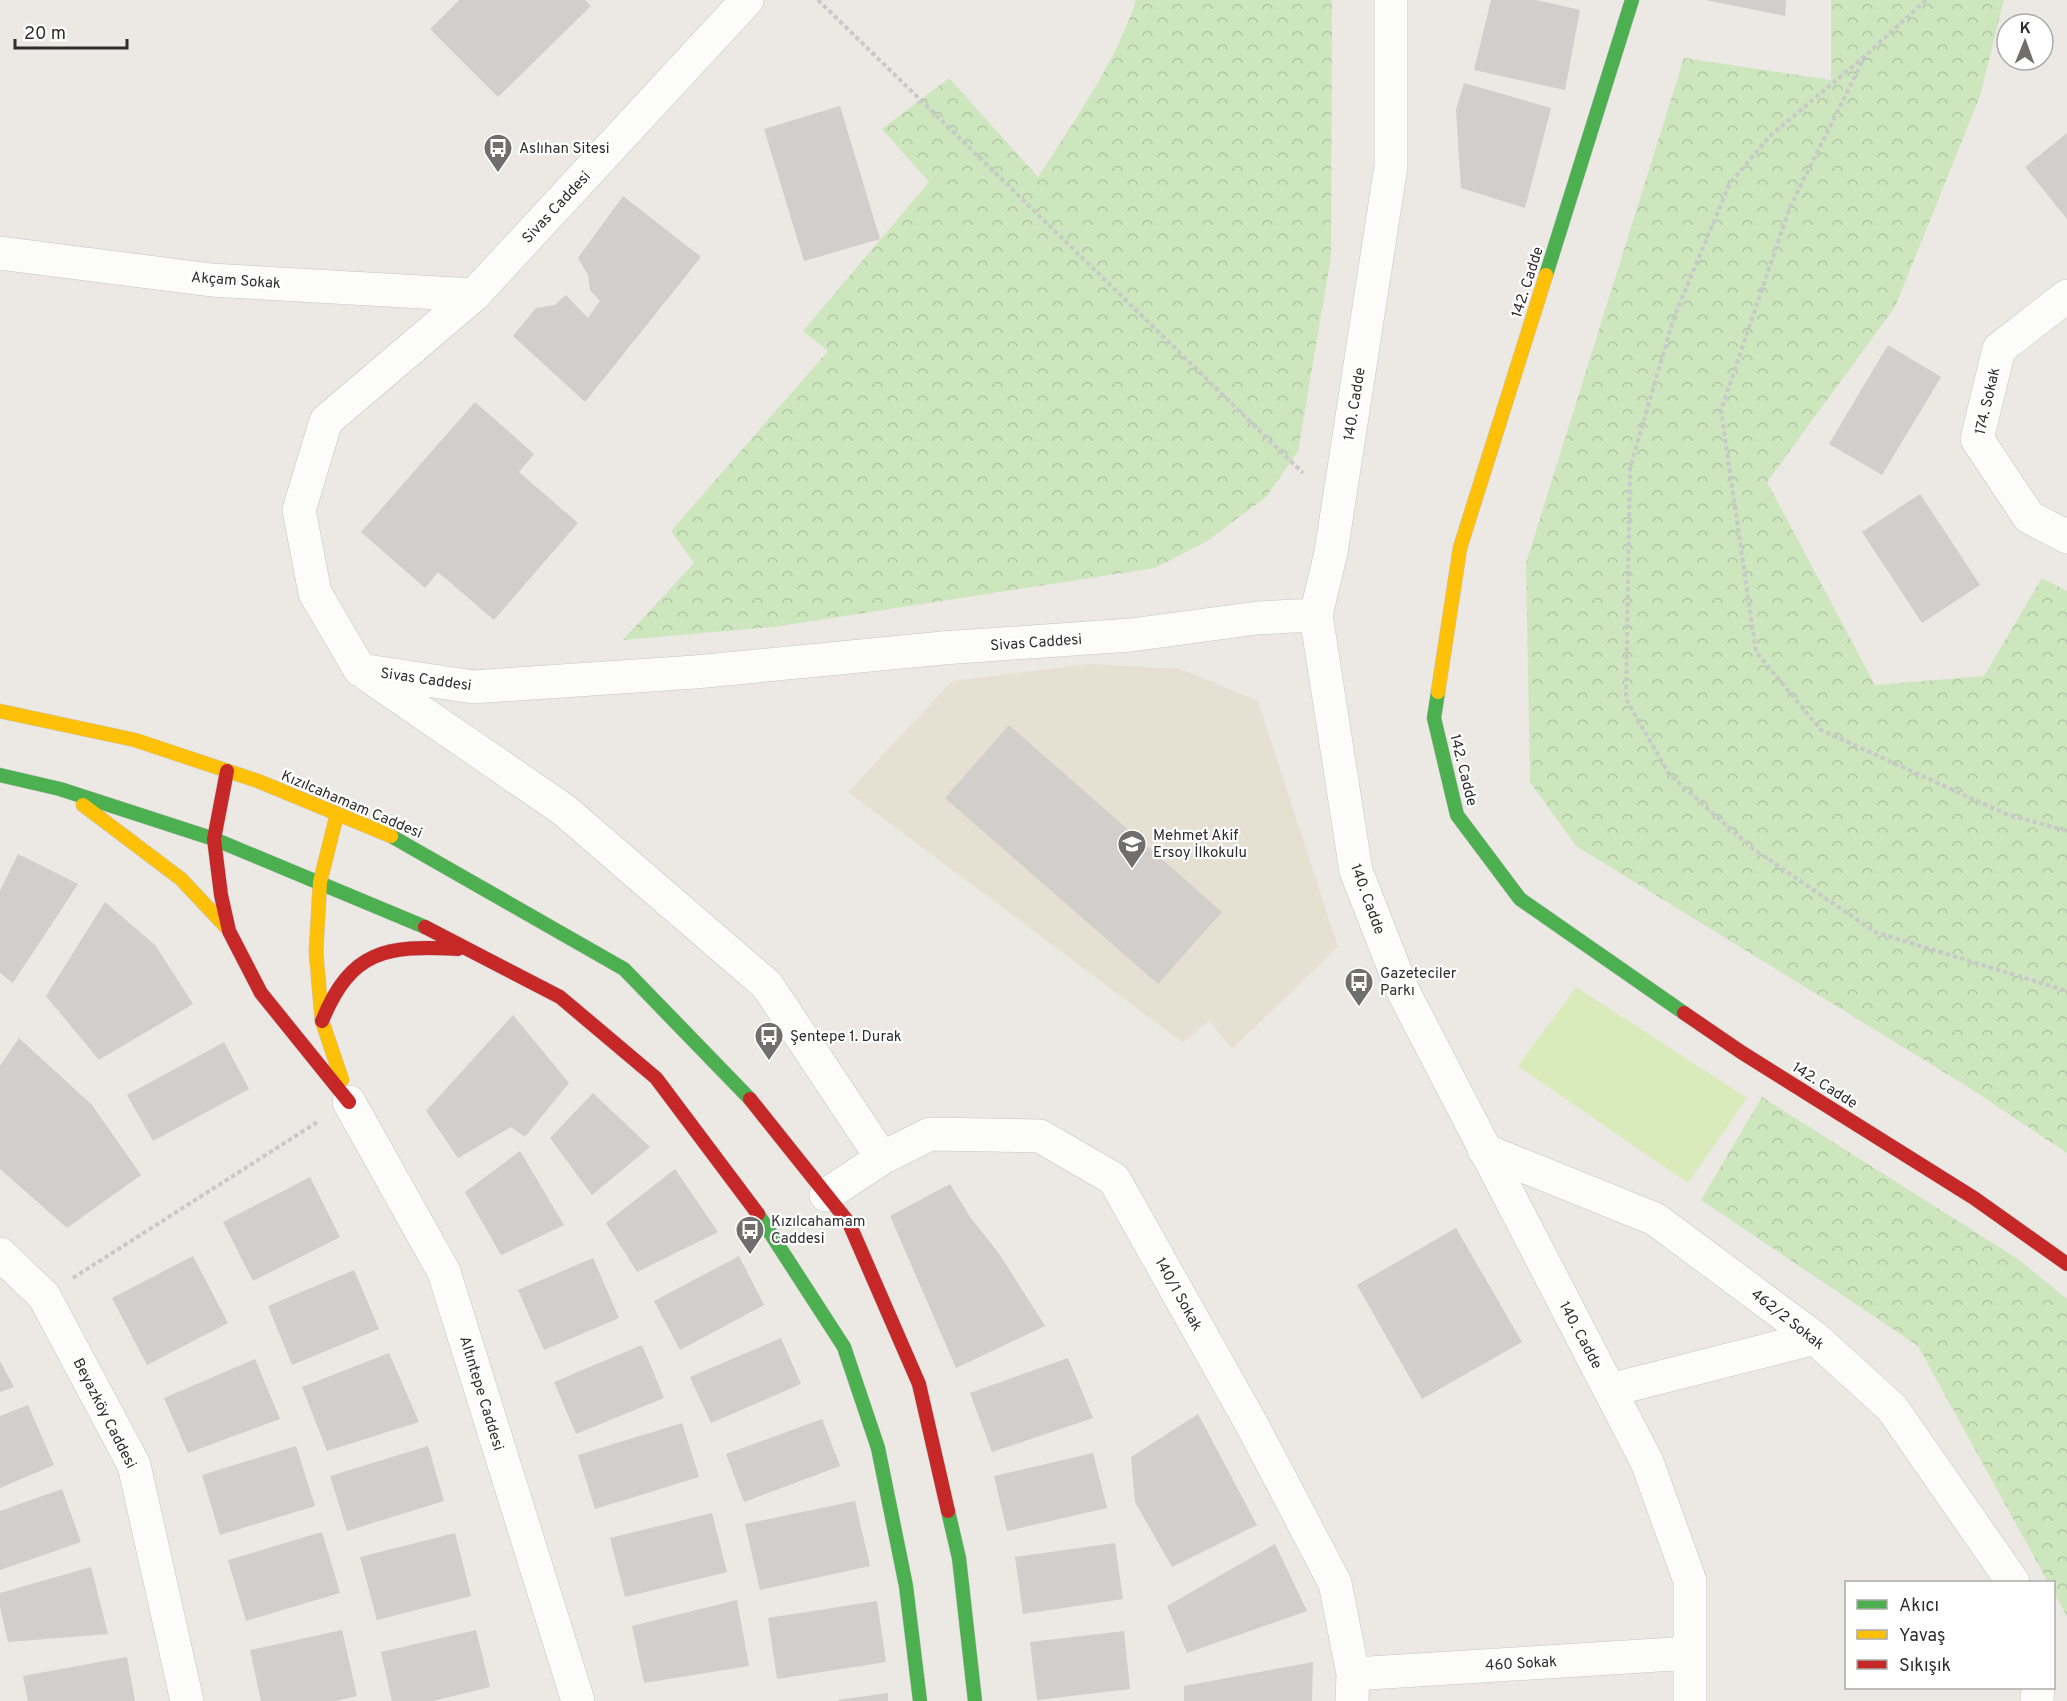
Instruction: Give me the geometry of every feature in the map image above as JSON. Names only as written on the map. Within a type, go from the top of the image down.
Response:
[{"type":"main road","name":"142. Cadde","points":[[1632,0],[1460,548],[1434,718],[1457,815],[1520,899],[1741,1052],[1974,1198],[2067,1264]]},
{"type":"main road","name":"Kızılcahamam Caddesi","points":[[0,711],[135,740],[227,771],[403,841],[624,969],[750,1099],[849,1223],[920,1384],[959,1558],[975,1701]]},
{"type":"main road","points":[[227,771],[214,839],[221,896],[229,931],[261,993],[349,1102]]},
{"type":"main road","points":[[0,775],[60,789],[214,839],[405,917],[560,997],[656,1078],[773,1234],[844,1347],[878,1448],[906,1586],[920,1701]]},
{"type":"main road","points":[[60,789],[147,851],[181,879],[229,931]]},
{"type":"main road","points":[[337,814],[320,882],[316,952],[322,1021],[349,1102]]},
{"type":"main road","points":[[322,1021],[340,984],[364,959],[395,949],[428,947],[468,949]]},
{"type":"street","name":"Sivas Caddesi","points":[[747,0],[474,295],[326,421],[299,510],[315,593],[360,670],[473,687],[695,672],[943,648],[1131,635],[1257,618],[1316,615]]},
{"type":"street","name":"140. Cadde","points":[[1391,0],[1391,166],[1331,552],[1316,615],[1356,871],[1403,991],[1647,1462],[1690,1581],[1690,1701]]},
{"type":"street","name":"Akçam Sokak","points":[[0,253],[211,280],[474,295]]},
{"type":"street","name":"174. Sokak","points":[[2067,296],[1999,349],[1977,439],[2029,517],[2067,537]]},
{"type":"street","points":[[360,670],[432,717],[564,810],[767,985],[882,1158]]},
{"type":"street","name":"Altıntepe Caddesi","points":[[349,1102],[444,1272],[578,1701]]},
{"type":"street","name":"140/1 Sokak","points":[[826,1195],[882,1158],[930,1134],[1040,1136],[1114,1179],[1252,1425],[1335,1583],[1352,1687]]},
{"type":"street","name":"462/2 Sokak","points":[[1484,1150],[1656,1219],[1815,1338],[1892,1408],[2012,1581]]},
{"type":"street","name":"Beyazköy Caddesi","points":[[0,1254],[44,1296],[134,1465],[187,1701]]},
{"type":"street","points":[[1610,1390],[1815,1338]]},
{"type":"street","name":"460 Sokak","points":[[1352,1687],[1690,1653]]},
{"type":"path","points":[[818,0],[1303,473]]},
{"type":"path","points":[[1926,0],[1865,56],[1770,136],[1730,183],[1674,317],[1630,468],[1626,699],[1669,774],[1752,848],[1875,932],[2067,991]]},
{"type":"path","points":[[1865,56],[1790,207],[1721,410],[1756,652],[1821,730],[2006,814],[2067,831]]},
{"type":"path","points":[[44,1296],[349,1102]]},
{"type":"shaded area","name":"Mehmet Akif Ersoy İlkokulu","points":[[1088,664],[1181,669],[1258,701],[1338,947],[1232,1049],[1209,1021],[1183,1043],[848,792],[952,681]]},
{"type":"green space","points":[[1136,0],[1332,0],[1331,256],[1298,451],[1266,497],[1207,541],[1155,568],[773,627],[623,640],[694,563],[671,531],[828,351],[803,331],[929,182],[882,129],[949,78],[1038,177],[1105,69]]},
{"type":"green space","points":[[1831,0],[2004,0],[2001,12],[1995,12],[1995,36],[1980,96],[1895,307],[1767,482],[1875,685],[1984,676],[2042,578],[2067,591],[2067,1153],[1968,1087],[1576,846],[1530,782],[1526,563],[1684,58],[1831,80]]},
{"type":"green space","points":[[1576,987],[1747,1098],[1688,1183],[1518,1066]]},
{"type":"green space","points":[[1762,1097],[2018,1259],[2067,1299],[2067,1616],[2055,1594],[2055,1581],[2047,1581],[1918,1346],[1701,1200]]},
{"type":"building","points":[[459,0],[585,0],[591,6],[498,97],[430,29]]},
{"type":"building","points":[[1491,0],[1536,0],[1580,10],[1565,90],[1474,70]]},
{"type":"building","points":[[1706,0],[1786,0],[1785,16]]},
{"type":"building","points":[[1464,83],[1551,108],[1525,208],[1461,188],[1456,110]]},
{"type":"building","points":[[840,106],[880,239],[804,261],[764,129]]},
{"type":"building","points":[[2067,133],[2067,219],[2025,167]]},
{"type":"building","points":[[623,196],[701,257],[585,402],[513,336],[536,308],[555,305],[566,295],[588,318],[600,301],[590,290],[588,275],[578,258]]},
{"type":"building","points":[[1888,345],[1941,377],[1882,475],[1829,444]]},
{"type":"building","points":[[475,402],[534,454],[519,472],[578,523],[494,620],[438,572],[425,588],[361,532]]},
{"type":"building","points":[[1920,494],[1980,585],[1922,623],[1862,532]]},
{"type":"building","points":[[1009,725],[1222,912],[1158,984],[945,798]]},
{"type":"building","points":[[18,854],[78,884],[13,983],[0,973],[0,891]]},
{"type":"building","points":[[105,902],[155,945],[193,1004],[99,1060],[46,996]]},
{"type":"building","points":[[513,1015],[569,1083],[525,1137],[511,1127],[458,1158],[426,1111]]},
{"type":"building","points":[[19,1038],[92,1105],[141,1175],[67,1228],[0,1169],[0,1066]]},
{"type":"building","points":[[224,1042],[249,1089],[153,1141],[127,1095]]},
{"type":"building","points":[[593,1093],[650,1147],[592,1195],[550,1138]]},
{"type":"building","points":[[520,1151],[564,1225],[501,1255],[465,1192]]},
{"type":"building","points":[[675,1169],[718,1232],[637,1272],[606,1223]]},
{"type":"building","points":[[310,1177],[340,1237],[253,1281],[223,1222]]},
{"type":"building","points":[[950,1184],[970,1217],[1000,1255],[1045,1326],[956,1368],[890,1216]]},
{"type":"building","points":[[1456,1228],[1522,1342],[1422,1399],[1357,1285]]},
{"type":"building","points":[[193,1256],[228,1323],[147,1365],[112,1298]]},
{"type":"building","points":[[739,1256],[764,1305],[680,1350],[654,1301]]},
{"type":"building","points":[[593,1258],[619,1318],[544,1350],[518,1290]]},
{"type":"building","points":[[354,1270],[379,1329],[292,1365],[268,1306]]},
{"type":"building","points":[[781,1338],[801,1384],[711,1423],[690,1377]]},
{"type":"building","points":[[642,1345],[664,1398],[576,1434],[554,1382]]},
{"type":"building","points":[[389,1353],[419,1422],[327,1451],[302,1387]]},
{"type":"building","points":[[1068,1358],[1093,1418],[992,1452],[970,1393]]},
{"type":"building","points":[[255,1359],[280,1419],[188,1453],[164,1398]]},
{"type":"building","points":[[0,1361],[14,1387],[0,1392]]},
{"type":"building","points":[[28,1405],[54,1465],[0,1488],[0,1416]]},
{"type":"building","points":[[1198,1414],[1257,1525],[1172,1567],[1135,1502],[1131,1457]]},
{"type":"building","points":[[822,1419],[840,1466],[744,1502],[726,1454]]},
{"type":"building","points":[[682,1423],[699,1477],[595,1509],[578,1455]]},
{"type":"building","points":[[296,1446],[315,1506],[220,1535],[202,1475]]},
{"type":"building","points":[[428,1446],[444,1501],[347,1531],[330,1476]]},
{"type":"building","points":[[1093,1453],[1107,1508],[1007,1531],[994,1476]]},
{"type":"building","points":[[62,1489],[81,1542],[0,1570],[0,1511]]},
{"type":"building","points":[[855,1501],[870,1566],[760,1590],[745,1524]]},
{"type":"building","points":[[712,1513],[727,1572],[625,1597],[610,1538]]},
{"type":"building","points":[[322,1532],[340,1593],[246,1621],[228,1560]]},
{"type":"building","points":[[455,1533],[471,1596],[377,1620],[360,1557]]},
{"type":"building","points":[[1115,1543],[1123,1599],[1023,1614],[1015,1557]]},
{"type":"building","points":[[1275,1544],[1307,1611],[1187,1653],[1167,1606]]},
{"type":"building","points":[[91,1567],[108,1634],[8,1642],[0,1607],[0,1593]]},
{"type":"building","points":[[737,1600],[749,1666],[644,1683],[632,1626]]},
{"type":"building","points":[[877,1601],[886,1662],[777,1679],[768,1618]]},
{"type":"building","points":[[342,1630],[357,1696],[336,1701],[261,1701],[250,1650]]},
{"type":"building","points":[[476,1630],[490,1687],[433,1701],[392,1701],[381,1652]]},
{"type":"building","points":[[1124,1631],[1130,1689],[1037,1700],[1030,1642]]},
{"type":"building","points":[[127,1657],[135,1701],[28,1701],[23,1676]]},
{"type":"building","points":[[1313,1662],[1312,1701],[1184,1701],[1184,1686]]},
{"type":"building","points":[[888,1693],[888,1701],[838,1701],[838,1700]]},
{"type":"traffic: fast","points":[[1546,275],[1632,0]]},
{"type":"traffic: fast","points":[[1438,692],[1434,718],[1457,815],[1520,899],[1684,1013]]},
{"type":"traffic: fast","points":[[0,775],[60,789],[214,839],[425,927]]},
{"type":"traffic: fast","points":[[391,836],[624,969],[750,1099]]},
{"type":"traffic: fast","points":[[758,1214],[844,1347],[878,1448],[906,1586],[920,1701]]},
{"type":"traffic: fast","points":[[948,1511],[959,1558],[975,1701]]},
{"type":"traffic: slow","points":[[1438,692],[1460,548],[1546,275]]},
{"type":"traffic: slow","points":[[0,711],[135,740],[258,781],[391,836]]},
{"type":"traffic: slow","points":[[83,805],[181,879],[228,929]]},
{"type":"traffic: slow","points":[[337,814],[320,882],[316,952],[322,1021],[342,1080]]},
{"type":"traffic: jam","points":[[227,771],[214,839],[221,895],[229,931],[261,993],[349,1102]]},
{"type":"traffic: jam","points":[[425,927],[560,997],[656,1078],[758,1214]]},
{"type":"traffic: jam","points":[[322,1021],[333,997],[345,979],[359,966],[374,957],[391,951],[410,949],[458,949]]},
{"type":"traffic: jam","points":[[1684,1013],[1741,1052],[1974,1198],[2067,1264]]},
{"type":"traffic: jam","points":[[750,1099],[849,1223],[919,1384],[948,1511]]},
{"type":"place","name":"Aslıhan Sitesi","points":[[498,174]]},
{"type":"place","name":"Mehmet Akif Ersoy İlkokulu","points":[[1132,870]]},
{"type":"place","name":"Gazeteciler Parkı","points":[[1359,1008]]},
{"type":"place","name":"Şentepe 1. Durak","points":[[769,1062]]},
{"type":"place","name":"Kızılcahamam Caddesi","points":[[750,1256]]}]
